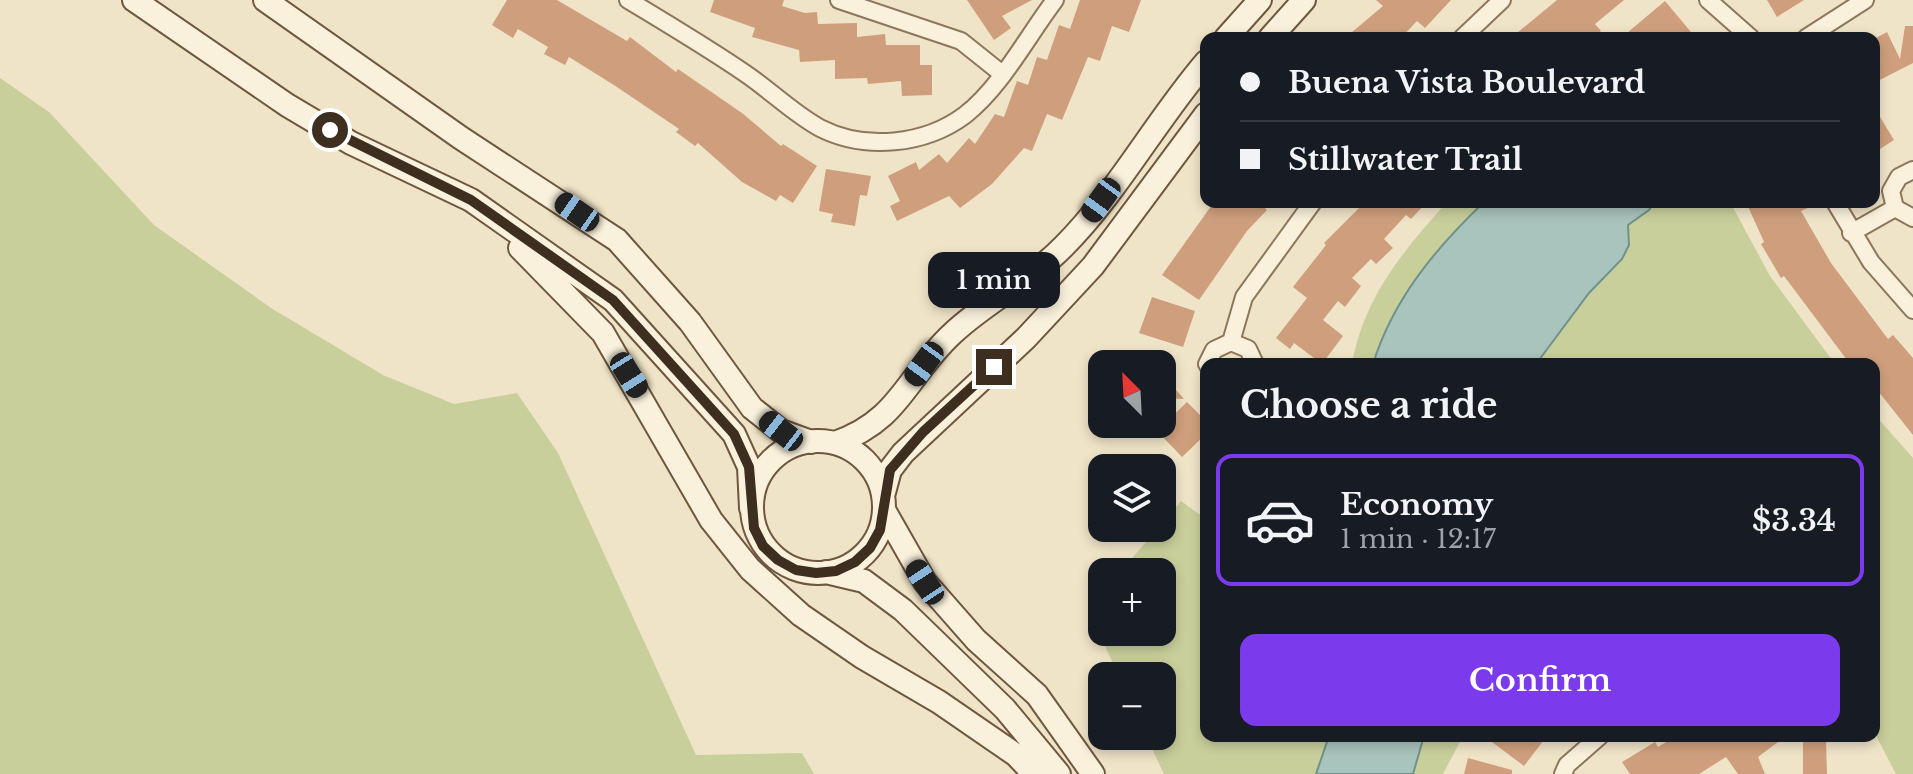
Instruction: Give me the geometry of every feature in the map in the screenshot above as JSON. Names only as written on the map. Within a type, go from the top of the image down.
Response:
[{"type":"main road","points":[[265,0],[461,138],[617,240],[690,322],[752,408],[781,431],[811,442]]},
{"type":"main road","points":[[1231,32],[1260,0]]},
{"type":"main road","points":[[1275,32],[1304,0]]},
{"type":"main road","points":[[136,3],[287,105],[351,143],[471,200],[613,300],[676,366],[734,434],[749,467],[754,528],[763,546],[778,560],[796,570],[825,572],[864,581],[903,610],[1005,709],[1059,774]]},
{"type":"main road","points":[[751,508],[762,471],[792,446],[811,442],[835,443],[863,433],[881,421],[954,332],[1025,282],[1063,247],[1200,70]]},
{"type":"main road","points":[[825,572],[855,562],[870,548],[880,530],[890,470],[903,453],[1026,338],[1084,277],[1200,122]]},
{"type":"main road","points":[[471,200],[603,333],[711,520],[750,569],[801,615],[1003,746],[1034,774]]},
{"type":"main road","points":[[835,443],[854,452],[868,465],[883,503],[925,582],[976,640],[1037,695],[1093,774]]},
{"type":"street","points":[[839,0],[859,3],[961,41],[1001,73]]},
{"type":"street","points":[[637,2],[744,73],[801,116],[845,137],[891,142],[942,129],[966,114],[1055,0]]},
{"type":"street","points":[[1468,32],[1502,0]]},
{"type":"street","points":[[1708,0],[1744,32]]},
{"type":"street","points":[[1815,32],[1865,0]]},
{"type":"street","points":[[1913,170],[1893,183],[1891,200],[1895,208],[1913,218]]},
{"type":"street","points":[[1231,342],[1244,297],[1309,208]]},
{"type":"street","points":[[1838,208],[1851,233],[1913,310]]},
{"type":"street","points":[[1851,233],[1895,208]]},
{"type":"street","points":[[1210,358],[1214,350],[1231,342],[1248,349],[1252,358]]},
{"type":"street","points":[[1563,774],[1592,742]]},
{"type":"green space","points":[[0,78],[49,112],[154,225],[271,308],[383,375],[454,404],[517,393],[558,453],[696,755],[802,753],[814,774],[0,774]]},
{"type":"green space","points":[[1442,208],[1733,208],[1770,276],[1831,358],[1354,358],[1376,296],[1415,239]]},
{"type":"green space","points":[[1880,421],[1913,458],[1913,774],[1896,774],[1879,742]]},
{"type":"green space","points":[[1181,501],[1200,515],[1200,742],[1460,742],[1443,774],[1164,774],[1153,750],[1176,750],[1176,662],[1112,662],[1105,646],[1176,646],[1176,558],[1132,558],[1146,542],[1176,542],[1176,507]]},
{"type":"water","points":[[1478,208],[1650,208],[1628,225],[1629,245],[1622,259],[1589,293],[1540,358],[1375,358],[1404,296],[1449,238]]},
{"type":"water","points":[[1327,742],[1422,742],[1413,774],[1316,774]]},
{"type":"building","points":[[507,0],[557,0],[627,41],[630,37],[676,72],[678,69],[742,113],[781,146],[783,144],[817,166],[793,203],[780,195],[776,201],[742,182],[698,143],[695,146],[676,132],[679,129],[569,57],[565,65],[544,54],[548,47],[518,29],[513,38],[492,25]]},
{"type":"building","points":[[714,0],[784,0],[782,6],[805,13],[817,12],[818,24],[857,23],[857,37],[885,34],[886,45],[920,45],[920,65],[932,65],[932,95],[902,96],[901,81],[868,84],[867,78],[835,79],[835,60],[800,62],[799,50],[752,37],[755,28],[710,12]]},
{"type":"building","points":[[967,0],[1032,0],[1002,16],[1011,28],[994,40]]},
{"type":"building","points":[[1080,0],[1141,0],[1129,32],[1112,26],[1100,61],[1088,57],[1062,120],[1047,114],[1032,151],[1024,148],[992,184],[960,208],[949,196],[897,221],[890,206],[900,201],[888,176],[916,162],[919,170],[939,154],[947,163],[969,138],[975,144],[995,114],[1004,117],[1017,81],[1028,85],[1037,57],[1047,60],[1059,25],[1070,29]]},
{"type":"building","points":[[1376,0],[1451,0],[1425,28],[1417,21],[1407,32],[1352,32],[1383,6]]},
{"type":"building","points":[[1557,0],[1624,0],[1595,24],[1600,32],[1518,32]]},
{"type":"building","points":[[1767,0],[1804,0],[1777,17]]},
{"type":"building","points":[[1665,1],[1691,32],[1628,32]]},
{"type":"building","points":[[1905,26],[1913,26],[1913,63],[1880,80],[1880,36],[1887,32],[1900,59]]},
{"type":"building","points":[[1880,117],[1894,140],[1880,149]]},
{"type":"building","points":[[826,169],[871,176],[867,196],[860,195],[855,226],[831,222],[833,214],[819,211]]},
{"type":"building","points":[[1210,208],[1267,210],[1247,231],[1199,300],[1162,275]]},
{"type":"building","points":[[1359,208],[1421,208],[1411,219],[1406,215],[1384,239],[1393,248],[1376,264],[1371,259],[1352,278],[1361,286],[1345,307],[1338,301],[1323,320],[1343,336],[1326,358],[1314,358],[1294,343],[1290,349],[1276,338],[1307,298],[1293,287],[1326,245],[1324,243]]},
{"type":"building","points":[[1749,208],[1808,208],[1801,211],[1831,263],[1888,339],[1893,335],[1913,358],[1913,435],[1880,394],[1880,358],[1846,358],[1784,276],[1781,278],[1761,244],[1764,242]]},
{"type":"building","points":[[1152,297],[1195,311],[1183,347],[1139,333]]},
{"type":"building","points":[[1187,402],[1200,415],[1200,440],[1182,457],[1164,438],[1176,438],[1176,413]]},
{"type":"building","points":[[1492,742],[1542,742],[1524,766]]},
{"type":"building","points":[[1655,742],[1658,747],[1666,742],[1778,742],[1758,757],[1765,774],[1738,774],[1726,757],[1699,774],[1630,774],[1622,762]]},
{"type":"building","points":[[1803,742],[1826,742],[1827,774],[1803,774]]},
{"type":"building","points":[[1468,758],[1512,770],[1512,774],[1464,774]]},
{"type":"route","points":[[330,130],[471,200],[613,300],[676,366],[734,434],[749,467],[754,528],[763,546],[778,560],[796,570],[816,573],[836,571],[855,562],[870,548],[880,530],[883,496],[890,470],[923,432],[994,367]]}]
